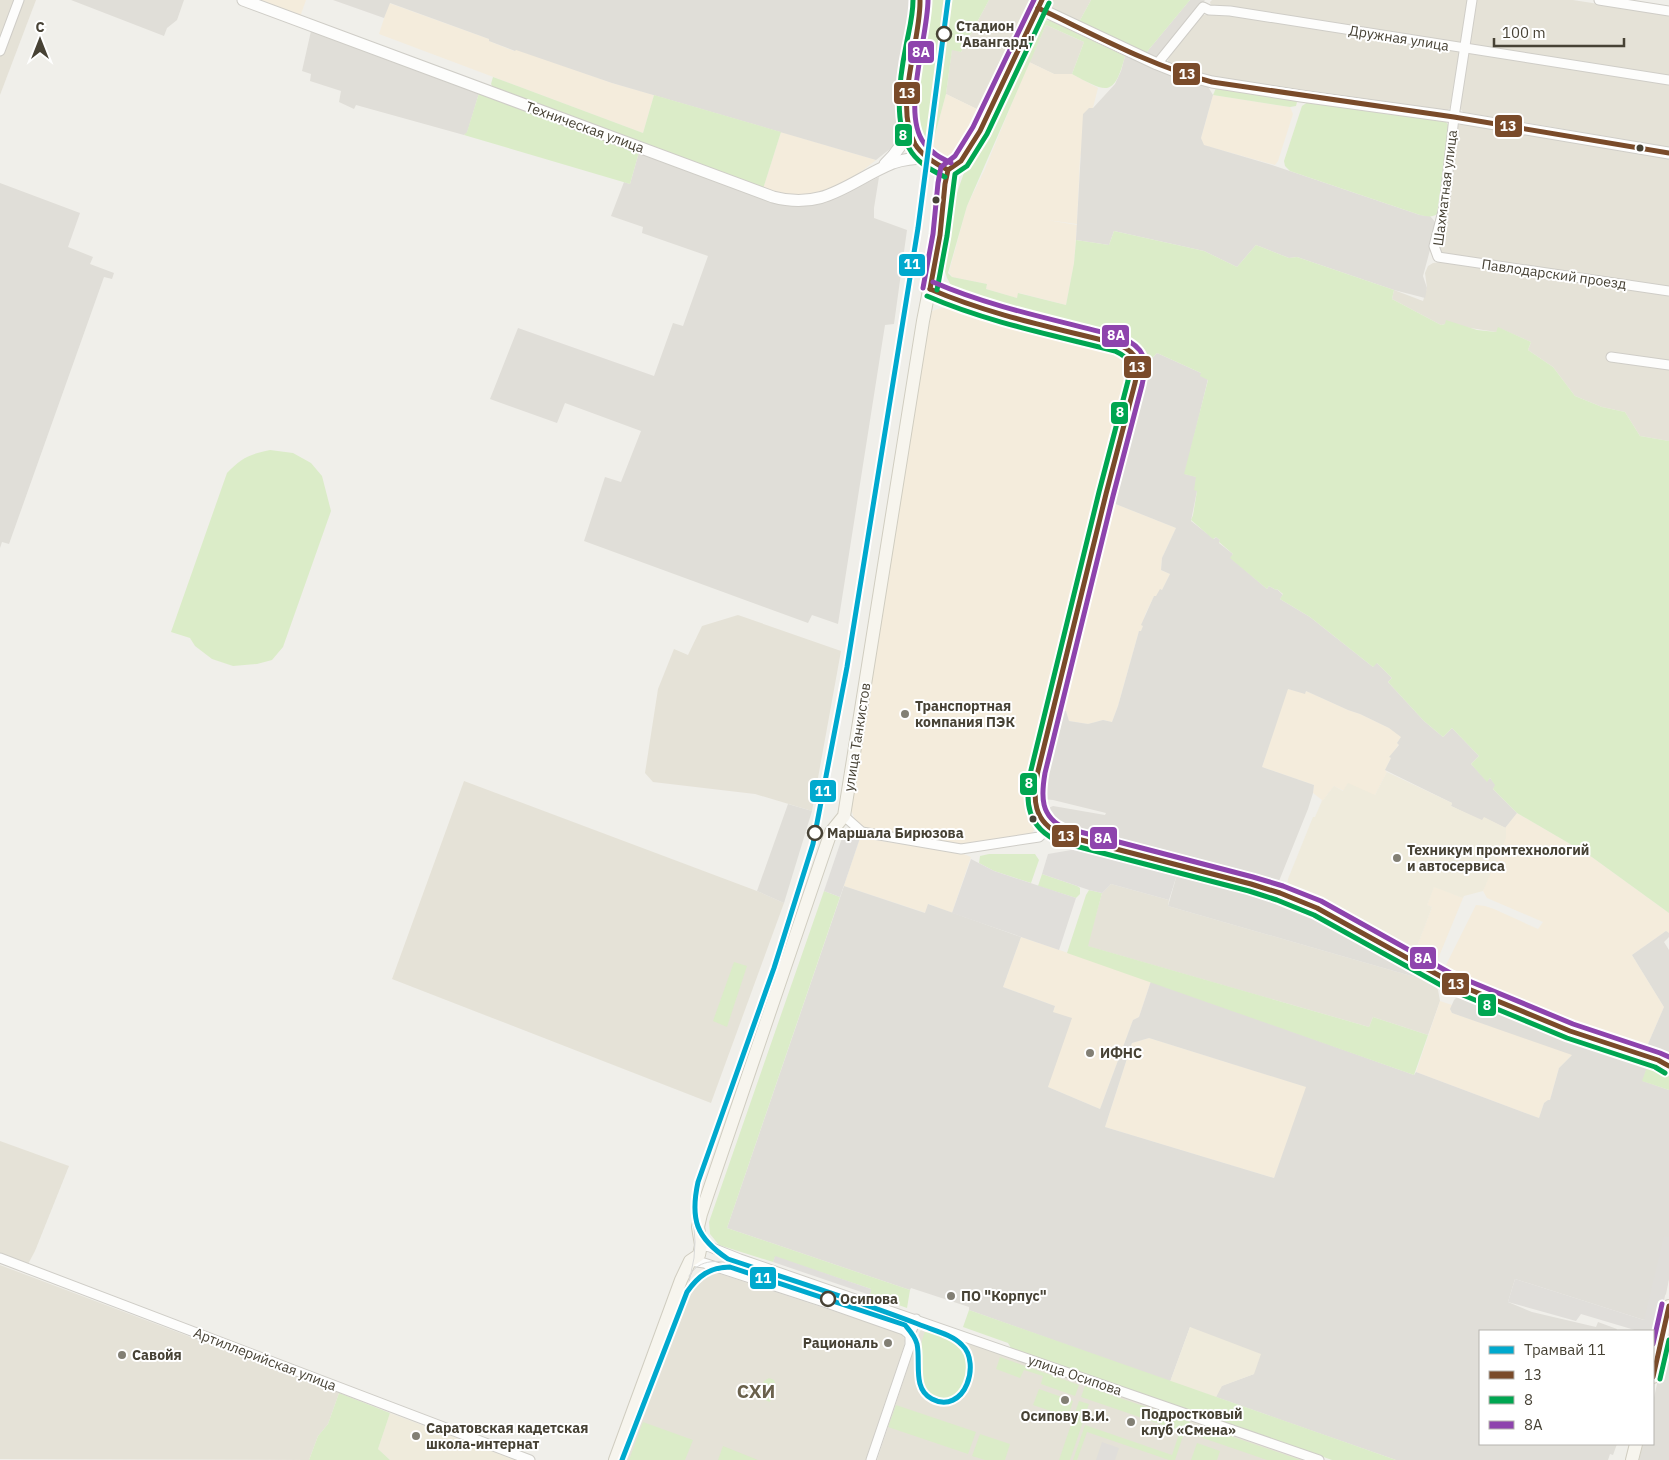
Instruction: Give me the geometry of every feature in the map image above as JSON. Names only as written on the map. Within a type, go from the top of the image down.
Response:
[{"type":"main road","points":[[920,0],[908,96],[908,128],[916,146],[928,158],[948,170],[961,160],[980,131],[1040,4]]},
{"type":"main road","name":"улица Танкистов","points":[[615,1460],[677,1290],[698,1256],[698,1227],[701,1214],[831,832],[844,816],[923,321],[940,235],[948,170]]},
{"type":"main road","points":[[930,289],[987,311],[1118,344],[1130,349],[1135,354],[1138,370],[1052,708],[1036,782],[1036,806],[1048,828],[1062,835],[1242,881],[1280,893],[1317,908],[1449,981],[1570,1031],[1658,1060],[1669,1066]]},
{"type":"main road","points":[[1654,1373],[1669,1306]]},
{"type":"main road","points":[[1632,1460],[1636,1445]]},
{"type":"street","points":[[0,51],[19,0]]},
{"type":"street","name":"Техническая улица","points":[[242,0],[782,200],[796,202],[817,200],[831,195],[894,163],[910,158],[928,158]]},
{"type":"street","name":"Шахматная улица","points":[[1438,256],[1434,246],[1444,207],[1454,117],[1472,0]]},
{"type":"street","points":[[1599,0],[1669,11]]},
{"type":"street","points":[[1040,4],[1158,64],[1182,74],[1212,82],[1454,117],[1669,153]]},
{"type":"street","name":"Дружная улица","points":[[1158,64],[1203,7],[1208,10],[1669,80]]},
{"type":"street","points":[[878,171],[904,141],[908,128]]},
{"type":"street","name":"Павлодарский проезд","points":[[1438,256],[1669,292]]},
{"type":"street","points":[[1611,357],[1669,365]]},
{"type":"street","points":[[844,816],[862,832],[961,849],[1039,837],[1048,828]]},
{"type":"street","name":"улица Осипова","points":[[698,1256],[710,1247],[740,1260],[1320,1460]]},
{"type":"street","points":[[698,1256],[904,1330],[910,1335]]},
{"type":"street","name":"Артиллерийская улица","points":[[0,1258],[530,1460]]},
{"type":"street","points":[[871,1460],[910,1345],[910,1335],[916,1320]]},
{"type":"shaded area","points":[[0,0],[36,0],[0,95]]},
{"type":"shaded area","points":[[71,0],[184,0],[177,20],[167,28],[164,36]]},
{"type":"shaded area","points":[[253,0],[306,0],[300,17]]},
{"type":"shaded area","points":[[333,0],[915,0],[903,119],[895,145],[876,160],[612,83],[515,51],[489,41],[489,39],[390,3],[384,18]]},
{"type":"shaded area","points":[[989,0],[1037,0],[983,112],[946,94],[952,49],[961,52]]},
{"type":"shaded area","points":[[1046,0],[1091,0],[1079,22],[1050,8]]},
{"type":"shaded area","points":[[1190,0],[1205,0],[1159,55],[1154,57],[1146,53]]},
{"type":"shaded area","points":[[1212,0],[1469,0],[1459,43],[1216,8],[1211,6],[1210,2]]},
{"type":"shaded area","points":[[1477,0],[1573,0],[1669,15],[1669,77],[1471,45],[1470,40]]},
{"type":"shaded area","points":[[389,3],[489,39],[489,41],[514,51],[515,49],[612,83],[654,95],[643,133],[379,34]]},
{"type":"shaded area","points":[[1226,14],[1456,50],[1459,53],[1450,108],[1446,112],[1214,77],[1167,63],[1169,57],[1196,17],[1200,15]]},
{"type":"shaded area","points":[[1046,25],[1084,42],[1072,74],[1054,74],[1029,62]]},
{"type":"shaded area","points":[[311,31],[479,93],[467,133],[464,135],[356,105],[354,109],[339,102],[341,91],[310,81],[311,74],[302,71]]},
{"type":"shaded area","points":[[1469,52],[1669,82],[1669,147],[1463,112],[1459,107],[1466,55]]},
{"type":"shaded area","points":[[1125,56],[1207,85],[1213,95],[1201,138],[1204,145],[1272,165],[1420,215],[1430,216],[1437,224],[1423,276],[1427,288],[1425,298],[1394,290],[1297,257],[1289,258],[1256,245],[1237,267],[1204,251],[1114,231],[1109,245],[1076,240],[1083,114],[1089,108],[1093,108],[1115,84]]},
{"type":"shaded area","points":[[1029,62],[1054,74],[1072,74],[1098,88],[1080,158],[1077,224],[1047,220],[1077,225],[1074,263],[1066,305],[1019,293],[1017,298],[986,289],[987,284],[952,277],[949,272],[967,206],[984,171]]},
{"type":"shaded area","points":[[946,94],[983,112],[967,142],[954,155],[947,158],[930,153]]},
{"type":"shaded area","points":[[1213,95],[1290,107],[1293,114],[1275,165],[1203,145],[1201,138]]},
{"type":"shaded area","points":[[1461,124],[1669,157],[1669,287],[1442,254],[1437,247],[1457,126]]},
{"type":"shaded area","points":[[781,132],[876,160],[857,175],[830,190],[791,198],[763,189]]},
{"type":"shaded area","points":[[639,152],[790,206],[816,205],[831,200],[879,177],[874,218],[907,230],[894,324],[885,325],[838,624],[812,615],[808,623],[584,541],[605,477],[621,482],[641,431],[565,403],[557,423],[490,399],[518,328],[654,376],[673,323],[683,326],[708,256],[642,233],[643,227],[611,216],[624,182],[630,184]]},
{"type":"shaded area","points":[[0,183],[80,213],[68,247],[93,257],[90,264],[114,273],[112,279],[104,277],[9,544],[2,542],[0,548]]},
{"type":"shaded area","points":[[1440,262],[1669,296],[1669,441],[1640,436],[1625,412],[1602,407],[1575,396],[1553,367],[1528,350],[1531,342],[1499,328],[1496,332],[1441,325],[1392,299],[1394,290],[1423,301],[1427,288],[1425,273],[1428,266]]},
{"type":"shaded area","points":[[945,307],[1120,352],[1129,360],[1131,365],[1131,372],[1028,786],[1029,817],[1034,830],[1032,833],[961,847],[862,828],[855,821],[851,809],[927,322],[932,311]]},
{"type":"shaded area","points":[[1157,353],[1201,373],[1208,379],[1185,474],[1197,477],[1197,491],[1191,521],[1214,539],[1216,537],[1220,540],[1219,543],[1233,554],[1231,558],[1267,589],[1269,586],[1277,589],[1283,595],[1280,599],[1310,617],[1373,667],[1376,662],[1392,678],[1388,682],[1424,721],[1443,737],[1452,728],[1479,756],[1471,764],[1487,781],[1490,778],[1496,785],[1493,789],[1517,813],[1505,828],[1484,818],[1482,821],[1451,806],[1452,803],[1385,770],[1391,758],[1389,757],[1399,745],[1397,743],[1401,737],[1389,728],[1306,691],[1305,694],[1288,689],[1262,767],[1314,785],[1308,809],[1277,886],[1063,830],[1052,823],[1046,816],[1044,810],[1053,806],[1105,815],[1106,813],[1053,800],[1041,799],[1043,775],[1056,708],[1066,711],[1069,721],[1088,724],[1103,720],[1112,722],[1139,631],[1141,631],[1143,626],[1141,625],[1154,596],[1156,596],[1160,589],[1162,590],[1170,574],[1161,570],[1162,558],[1176,528],[1108,501],[1143,363],[1148,362]]},
{"type":"shaded area","points":[[1108,501],[1176,528],[1162,558],[1161,570],[1170,574],[1162,590],[1156,597],[1154,596],[1145,615],[1112,722],[1103,720],[1088,724],[1069,721],[1066,711],[1056,708]]},
{"type":"shaded area","points":[[738,615],[841,651],[812,811],[755,794],[653,782],[645,773],[658,689],[674,649],[688,655],[702,626]]},
{"type":"shaded area","points":[[1287,689],[1305,693],[1306,691],[1360,714],[1402,736],[1390,757],[1385,770],[1387,772],[1375,795],[1344,791],[1334,786],[1321,803],[1322,800],[1313,793],[1314,785],[1262,767]]},
{"type":"shaded area","name":"Техникум промтехнологий и автосервиса","points":[[1387,772],[1452,803],[1451,806],[1482,820],[1484,817],[1506,828],[1506,838],[1483,891],[1464,896],[1463,898],[1434,887],[1427,905],[1432,907],[1414,954],[1290,893],[1287,887],[1288,879],[1313,817],[1315,817],[1321,803],[1334,786],[1343,791],[1348,783],[1375,795]]},
{"type":"shaded area","points":[[464,781],[757,891],[784,903],[711,1103],[392,979]]},
{"type":"shaded area","points":[[788,804],[812,811],[784,903],[757,891]]},
{"type":"shaded area","points":[[1517,813],[1589,855],[1669,913],[1669,933],[1666,931],[1632,955],[1664,1007],[1645,1051],[1584,1031],[1443,971],[1476,905],[1494,909],[1538,929],[1543,922],[1487,898],[1483,891],[1505,828]]},
{"type":"shaded area","points":[[842,838],[860,838],[840,897],[824,891]]},
{"type":"shaded area","points":[[860,838],[961,853],[971,857],[952,913],[929,904],[926,913],[844,886],[840,897]]},
{"type":"shaded area","points":[[1077,849],[1096,851],[1178,871],[1169,900],[1111,884],[1102,893],[1042,874],[1048,854]]},
{"type":"shaded area","points":[[971,859],[994,871],[1076,898],[1059,950],[952,913]]},
{"type":"shaded area","points":[[1178,871],[1241,887],[1290,903],[1315,914],[1423,972],[1432,982],[1168,906]]},
{"type":"shaded area","points":[[1111,884],[1169,900],[1168,906],[1432,982],[1438,990],[1440,1001],[1428,1035],[1373,1017],[1369,1027],[1087,946],[1102,893]]},
{"type":"shaded area","points":[[844,886],[925,913],[928,904],[1021,937],[1003,987],[1055,1006],[1053,1012],[1072,1018],[1048,1087],[1100,1109],[1133,1020],[1139,1017],[1151,981],[1414,1075],[1416,1072],[1539,1118],[1544,1103],[1550,1100],[1559,1068],[1572,1055],[1452,1013],[1450,1009],[1456,998],[1462,996],[1572,1039],[1648,1064],[1643,1081],[1669,1090],[1669,1279],[1666,1294],[1644,1320],[1515,1279],[1508,1302],[1532,1312],[1596,1327],[1598,1322],[1617,1329],[1479,1330],[1479,1445],[1617,1445],[1613,1455],[1610,1454],[1608,1460],[1396,1460],[1216,1397],[1221,1386],[1254,1374],[1190,1327],[1170,1382],[969,1310],[969,1307],[911,1288],[910,1290],[727,1228]],"holes":[[[1149,1038],[1306,1087],[1274,1178],[1105,1127],[1132,1043]]]},
{"type":"shaded area","points":[[1434,886],[1463,898],[1435,966],[1414,954],[1432,907],[1427,905]]},
{"type":"shaded area","points":[[1666,931],[1669,933],[1669,937],[1664,942],[1669,950],[1669,1059],[1645,1051],[1664,1007],[1632,955]]},
{"type":"shaded area","name":"ИФНС","points":[[1021,937],[1151,981],[1139,1017],[1133,1020],[1100,1109],[1048,1087],[1055,1006],[1003,987]]},
{"type":"shaded area","points":[[1440,1001],[1452,1005],[1450,1009],[1452,1013],[1573,1054],[1559,1068],[1550,1100],[1544,1103],[1539,1118],[1416,1072]]},
{"type":"shaded area","points":[[1149,1038],[1307,1087],[1274,1178],[1105,1127],[1132,1043]]},
{"type":"shaded area","points":[[0,1141],[69,1166],[28,1264],[0,1253]]},
{"type":"shaded area","points":[[1664,1236],[1669,1237],[1669,1277],[1656,1338],[1654,1337],[1654,1330],[1635,1330],[1581,1314],[1576,1321],[1508,1302],[1515,1279],[1644,1320]]},
{"type":"shaded area","points":[[775,1256],[871,1289],[870,1295],[773,1262]]},
{"type":"shaded area","points":[[0,1265],[339,1393],[328,1424],[318,1436],[309,1460],[0,1459]]},
{"type":"shaded area","points":[[714,1272],[902,1334],[905,1340],[903,1353],[867,1460],[626,1460],[686,1298],[699,1279],[706,1273]]},
{"type":"shaded area","points":[[1190,1327],[1261,1354],[1254,1374],[1222,1386],[1216,1397],[1170,1382]]},
{"type":"shaded area","points":[[929,1329],[1307,1460],[877,1460],[920,1331]]},
{"type":"shaded area","points":[[1669,1330],[1669,1460],[1639,1460],[1643,1445],[1654,1445],[1654,1398]]},
{"type":"shaded area","name":"Саратовская кадетская школа-интернат","points":[[390,1413],[515,1460],[390,1460],[378,1449]]},
{"type":"shaded area","points":[[1102,1442],[1119,1448],[1115,1460],[1096,1460]]},
{"type":"green space","points":[[925,0],[989,0],[961,52],[952,50],[946,94],[930,153],[922,143],[917,130],[915,114],[915,97],[924,35]]},
{"type":"green space","points":[[1091,0],[1190,0],[1146,53],[1079,22]]},
{"type":"green space","points":[[1044,20],[1051,21],[1125,56],[1121,70],[1117,79],[1107,88],[1093,85],[1072,74],[1084,42],[1046,25],[967,206],[948,273],[952,277],[987,284],[986,289],[1017,298],[1018,293],[1066,305],[1074,263],[1076,240],[1109,245],[1114,231],[1204,251],[1237,267],[1256,245],[1289,258],[1297,257],[1394,290],[1392,299],[1441,325],[1445,324],[1446,320],[1477,330],[1496,332],[1498,327],[1531,342],[1528,350],[1553,367],[1575,396],[1602,407],[1625,412],[1640,436],[1669,441],[1669,913],[1589,855],[1517,813],[1493,789],[1495,785],[1490,778],[1487,782],[1471,764],[1479,756],[1452,728],[1443,737],[1424,721],[1388,682],[1392,678],[1377,663],[1373,667],[1310,617],[1280,599],[1283,594],[1269,586],[1267,589],[1230,558],[1233,554],[1219,542],[1220,540],[1216,537],[1213,539],[1191,520],[1197,491],[1194,490],[1196,477],[1184,474],[1208,380],[1200,376],[1201,373],[1157,353],[1148,362],[1143,363],[1138,349],[1127,339],[978,302],[952,287],[944,268],[945,250],[953,204],[965,170],[1034,25]]},
{"type":"green space","points":[[493,77],[643,133],[654,95],[781,132],[763,189],[494,89],[491,84]]},
{"type":"green space","points":[[1216,88],[1293,99],[1297,102],[1296,106],[1290,107],[1213,95]]},
{"type":"green space","points":[[479,93],[639,152],[630,184],[464,135],[467,132]]},
{"type":"green space","points":[[1308,102],[1446,122],[1449,126],[1437,214],[1431,216],[1420,215],[1290,171],[1285,166],[1284,161],[1302,106]]},
{"type":"green space","points":[[270,450],[293,453],[311,463],[322,476],[331,511],[283,647],[272,660],[257,664],[233,666],[212,659],[195,646],[190,638],[171,632],[227,473],[246,457]]},
{"type":"green space","points":[[989,854],[1035,854],[1039,860],[1031,883],[994,871],[979,863],[980,856]]},
{"type":"green space","points":[[1042,874],[1077,886],[1080,888],[1080,894],[1076,898],[1038,886]]},
{"type":"green space","points":[[1089,890],[1102,893],[1088,946],[1369,1027],[1373,1017],[1428,1035],[1414,1075],[1067,953]]},
{"type":"green space","points":[[824,891],[840,897],[727,1228],[910,1290],[907,1308],[870,1295],[871,1289],[775,1257],[773,1262],[719,1245],[710,1234],[709,1222]]},
{"type":"green space","points":[[734,962],[747,966],[727,1027],[713,1021]]},
{"type":"green space","points":[[1648,1064],[1669,1073],[1669,1090],[1642,1081]]},
{"type":"green space","points":[[969,1310],[1396,1460],[1332,1460],[1011,1348],[1008,1343],[963,1327]]},
{"type":"green space","points":[[925,1331],[953,1341],[961,1347],[965,1355],[967,1374],[964,1385],[957,1393],[948,1398],[939,1399],[930,1395],[923,1387],[920,1362],[921,1346]]},
{"type":"green space","points":[[1000,1357],[1079,1385],[1075,1396],[1041,1384],[1043,1376],[1024,1370],[1020,1378],[996,1369]]},
{"type":"green space","points":[[769,1378],[774,1380],[776,1385],[770,1402],[758,1397],[764,1381]]},
{"type":"green space","points":[[1085,1386],[1190,1422],[1186,1433],[1081,1397]]},
{"type":"green space","points":[[1039,1389],[1073,1401],[1068,1417],[1033,1405]]},
{"type":"green space","points":[[339,1393],[390,1413],[378,1449],[390,1460],[309,1460],[318,1436],[328,1424]]},
{"type":"green space","points":[[1079,1401],[1089,1404],[1070,1460],[1059,1460]]},
{"type":"green space","points":[[896,1405],[976,1432],[968,1454],[888,1427]]},
{"type":"green space","points":[[643,1422],[693,1440],[685,1460],[629,1460]]},
{"type":"green space","points":[[1085,1425],[1172,1455],[1179,1434],[1183,1436],[1175,1460],[1169,1460],[1087,1432],[1077,1460],[1073,1460]]},
{"type":"green space","points":[[1201,1426],[1301,1460],[1267,1460],[1197,1436]]},
{"type":"green space","points":[[980,1434],[1010,1444],[1005,1460],[985,1460],[972,1456]]},
{"type":"green space","points":[[1197,1443],[1220,1451],[1217,1460],[1191,1460]]},
{"type":"green space","points":[[723,1446],[758,1460],[718,1460]]},
{"type":"tram line","name":"11","points":[[622,1460],[687,1292],[700,1277],[723,1267],[730,1267],[905,1325],[914,1336],[917,1344],[918,1375],[922,1389],[932,1399],[943,1402],[953,1400],[961,1394],[969,1379],[970,1363],[968,1353],[958,1341],[947,1335],[847,1298],[728,1259],[717,1251],[702,1235],[698,1226],[695,1207],[698,1182],[774,968],[813,844],[847,667],[918,228],[948,0]]},
{"type":"tram line","points":[[687,1292],[694,1258],[693,1213]]},
{"type":"tram line","points":[[689,1276],[694,1270],[705,1263],[717,1261],[738,1264]]},
{"type":"transit line","name":"8","points":[[913,0],[912,17],[900,84],[899,112],[901,125],[904,137],[912,153],[929,168],[945,177]]},
{"type":"transit line","name":"13","points":[[920,0],[917,35],[907,92],[909,128],[915,144],[921,152],[948,170]]},
{"type":"transit line","name":"8А","points":[[928,0],[917,74],[915,113],[918,130],[924,143],[933,152],[951,163]]},
{"type":"transit line","name":"8А","points":[[923,288],[933,234],[941,167],[955,156],[973,127],[1034,0]]},
{"type":"transit line","name":"13","points":[[930,289],[940,235],[948,170],[961,161],[980,131],[1042,0]]},
{"type":"transit line","name":"8","points":[[937,290],[947,236],[955,174],[967,166],[987,134],[1049,3]]},
{"type":"transit line","name":"13","points":[[1038,8],[1145,59],[1212,82],[1454,117],[1669,153]]},
{"type":"transit line","name":"8А","points":[[933,282],[1002,306],[1121,337],[1135,345],[1143,355],[1145,368],[1142,385],[1045,773],[1043,798],[1044,805],[1051,818],[1065,828],[1283,886],[1321,901],[1452,974],[1573,1024],[1669,1057]]},
{"type":"transit line","name":"13","points":[[930,289],[999,314],[1118,344],[1130,351],[1136,359],[1135,383],[1036,781],[1035,800],[1040,816],[1045,823],[1052,830],[1062,835],[1280,893],[1317,908],[1449,981],[1570,1031],[1658,1060],[1669,1066]]},
{"type":"transit line","name":"8","points":[[927,296],[996,321],[1115,351],[1125,357],[1130,366],[1128,381],[1031,770],[1028,803],[1034,822],[1049,836],[1060,842],[1277,900],[1314,915],[1446,988],[1567,1038],[1655,1067],[1665,1073]]},
{"type":"transit line","name":"8А","points":[[1654,1340],[1662,1304]]},
{"type":"transit line","name":"13","points":[[1654,1373],[1669,1306]]},
{"type":"transit line","name":"8","points":[[1660,1379],[1669,1340]]},
{"type":"place","name":"Стадион \"Авангард\"","points":[[944,34]]},
{"type":"place","name":"Транспортная компания ПЭК","points":[[905,714]]},
{"type":"place","name":"Маршала Бирюзова","points":[[815,833]]},
{"type":"place","name":"Техникум промтехнологий и автосервиса","points":[[1397,858]]},
{"type":"place","name":"ИФНС","points":[[1090,1053]]},
{"type":"place","name":"ПО \"Корпус\"","points":[[951,1296]]},
{"type":"place","name":"Осипова","points":[[828,1299]]},
{"type":"place","name":"Рациональ","points":[[888,1343]]},
{"type":"place","name":"Савойя","points":[[122,1355]]},
{"type":"place","name":"Осипову В.И.","points":[[1065,1400]]},
{"type":"place","name":"Подростковый клуб «Смена»","points":[[1131,1422]]},
{"type":"place","name":"Саратовская кадетская школа-интернат","points":[[416,1436]]},
{"type":"district","name":"СХИ","points":[[756,1391]]}]
